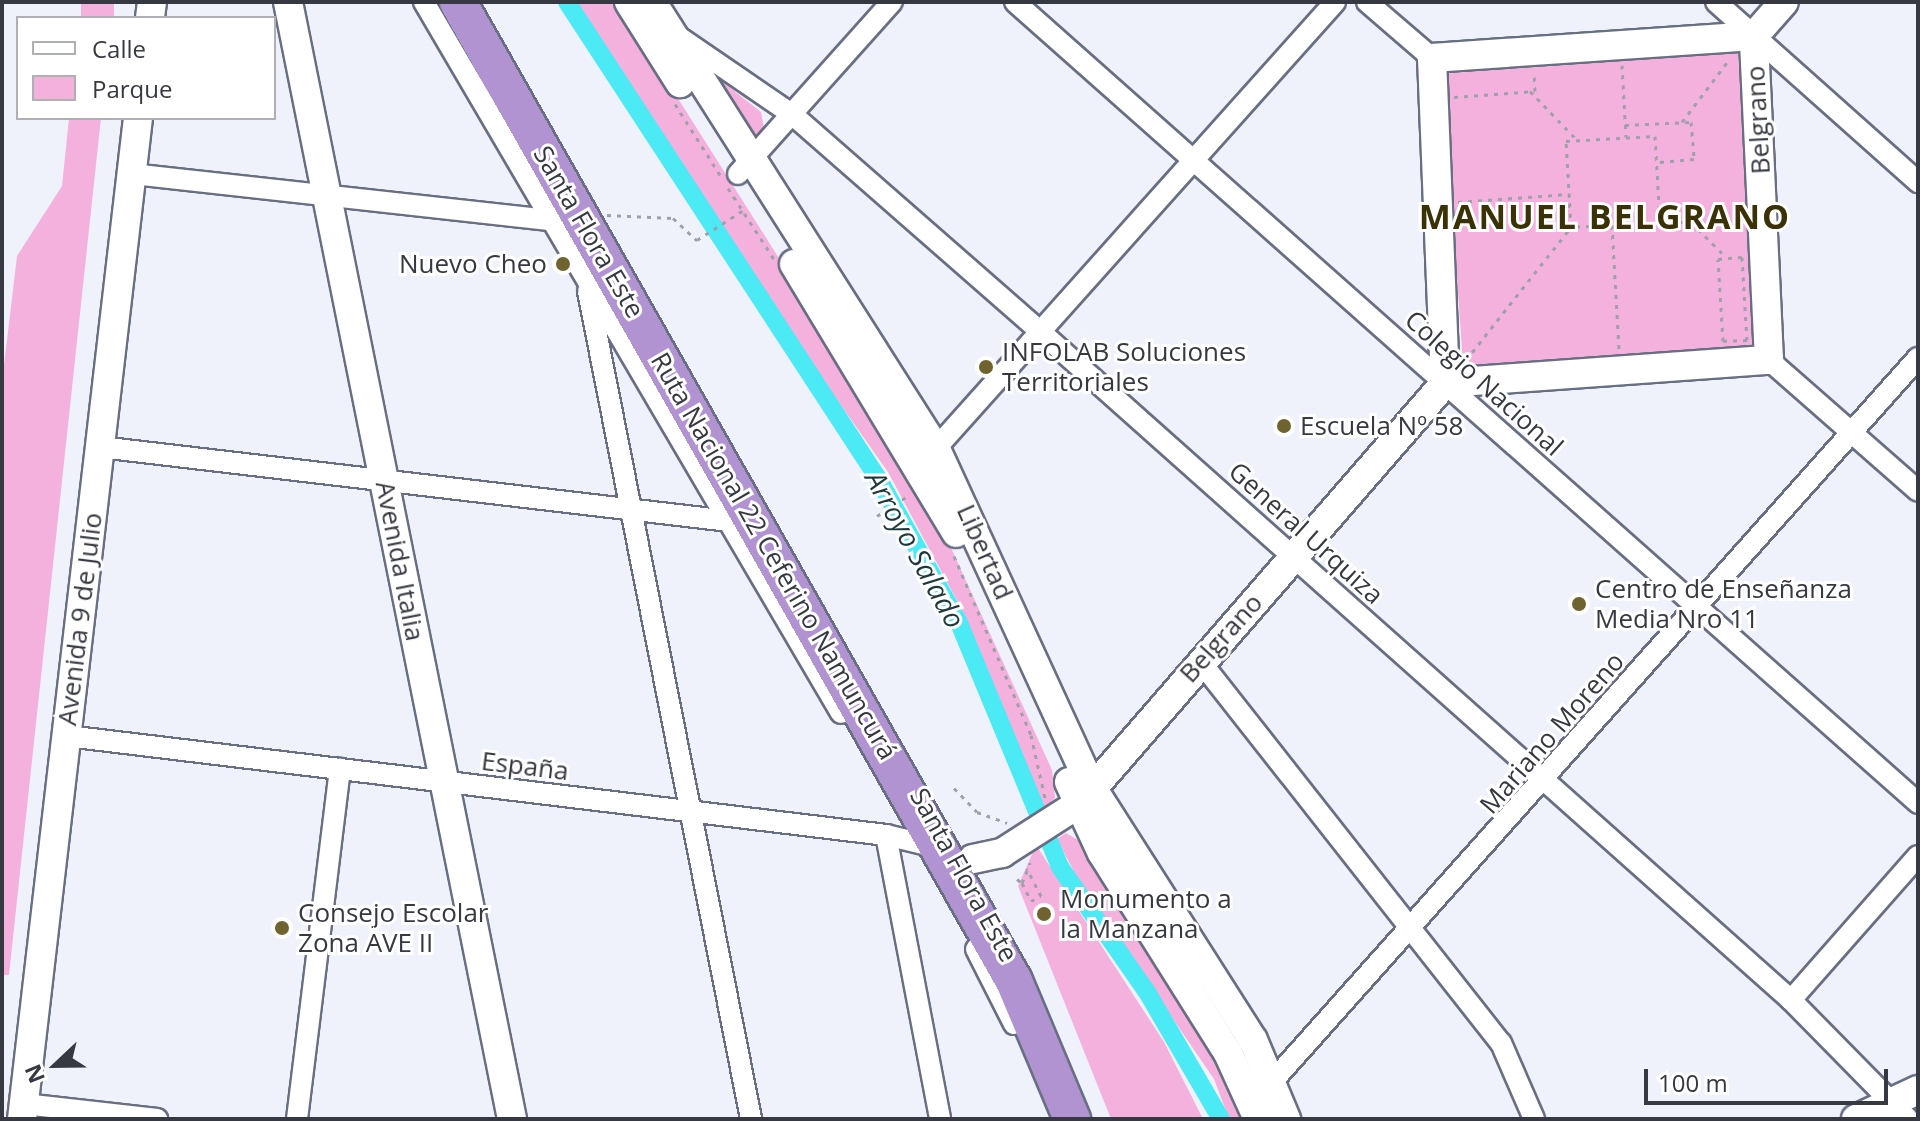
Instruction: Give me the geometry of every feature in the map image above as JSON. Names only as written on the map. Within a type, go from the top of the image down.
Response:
[{"type":"highway","name":"Ruta Nacional 22 Ceferino Namuncurá","points":[[458,2],[943,849],[1046,998],[1093,1119]]},
{"type":"highway","name":"Ruta Nacional 22 Ceferino Namuncurá","points":[[484,2],[605,214],[1020,994],[1072,1119]]},
{"type":"street","name":"Avenida Italia","points":[[288,2],[512,1119]]},
{"type":"street","name":"Santa Flora Este","points":[[424,2],[729,521],[943,849],[1053,1119]]},
{"type":"street","points":[[744,167],[892,2]]},
{"type":"street","name":"Colegio Nacional","points":[[1015,2],[1918,803]]},
{"type":"street","points":[[928,457],[1043,334],[1335,2]]},
{"type":"street","points":[[1367,2],[1432,58],[1445,383],[1769,360],[1918,491]]},
{"type":"street","points":[[1716,2],[1750,37],[1918,182]]},
{"type":"street","name":"Belgrano","points":[[1432,58],[1750,37],[1784,2]]},
{"type":"street","name":"Libertad","points":[[641,9],[671,31],[744,167]]},
{"type":"street","name":"Libertad","points":[[641,9],[928,457],[1085,795],[1255,1110]]},
{"type":"street","name":"General Urquiza","points":[[671,31],[793,115],[1043,334],[1791,1000],[1900,1111]]},
{"type":"street","name":"Belgrano","points":[[1750,37],[1769,360]]},
{"type":"street","name":"Avenida 9 de Julio","points":[[23,1111],[138,120]]},
{"type":"street","points":[[132,174],[552,220]]},
{"type":"street","points":[[585,276],[628,509],[751,1119]]},
{"type":"street","name":"Mariano Moreno","points":[[1255,1110],[1273,1083],[1414,930],[1918,358]]},
{"type":"street","name":"Belgrano","points":[[943,849],[1035,835],[1085,795],[1445,383]]},
{"type":"street","points":[[100,447],[729,521]]},
{"type":"street","points":[[1200,661],[1501,1043],[1534,1119]]},
{"type":"street","name":"España","points":[[67,736],[886,835],[943,849]]},
{"type":"street","points":[[297,1119],[340,769]]},
{"type":"street","name":"Libertad","points":[[1085,795],[1253,1040],[1286,1119]]},
{"type":"street","points":[[886,835],[940,1119]]},
{"type":"street","points":[[1791,1000],[1918,856]]},
{"type":"street","points":[[1856,1119],[1900,1111],[1918,1090]]},
{"type":"street","points":[[23,1111],[157,1119]]},
{"type":"path","points":[[1682,122],[1750,37]]},
{"type":"path","points":[[1621,45],[1626,137]]},
{"type":"path","points":[[1520,73],[1534,72],[1530,91]]},
{"type":"path","points":[[1451,87],[1453,112]]},
{"type":"path","points":[[1452,97],[1530,91]]},
{"type":"path","points":[[1530,91],[1577,140]]},
{"type":"path","points":[[1625,125],[1691,122],[1694,159],[1657,162]]},
{"type":"path","points":[[1445,383],[1571,227],[1566,141],[1655,136],[1660,222]]},
{"type":"path","points":[[1457,187],[1459,217]]},
{"type":"path","points":[[1458,202],[1569,194]]},
{"type":"path","points":[[605,214],[673,218],[697,240],[742,211]]},
{"type":"path","points":[[1571,227],[1691,222],[1727,259]]},
{"type":"path","points":[[1612,225],[1620,370]]},
{"type":"path","points":[[1742,257],[1747,340],[1723,341],[1718,259],[1727,259],[1742,257]]},
{"type":"path","points":[[1466,343],[1467,358]]},
{"type":"path","points":[[877,516],[904,499]]},
{"type":"path","points":[[954,788],[977,812],[1035,835],[1022,883]]},
{"type":"path","points":[[1017,879],[1031,901],[1041,896],[1027,868]]},
{"type":"green space","points":[[81,2],[114,2],[114,16],[81,16]]},
{"type":"green space","points":[[577,2],[617,2],[923,486],[1052,770],[1055,798],[1039,815],[962,610],[888,472],[780,319]]},
{"type":"green space","points":[[1738,53],[1759,347],[1463,368],[1443,74]]},
{"type":"green space","points":[[709,71],[761,112],[766,139],[751,141]]},
{"type":"green space","points":[[69,120],[101,120],[9,975],[2,975],[2,382],[17,256],[62,186]]},
{"type":"green space","points":[[1066,833],[1088,846],[1187,1002],[1246,1119],[1229,1119],[1214,1079],[1081,885],[1057,839]]},
{"type":"green space","points":[[1036,845],[1164,1042],[1203,1119],[1111,1119],[1018,886]]},
{"type":"waterway","name":"Arroyo Salado","points":[[567,2],[879,480],[959,623],[1060,867],[1147,992],[1221,1119]]},
{"type":"place","name":"Nuevo Cheo","points":[[563,264]]},
{"type":"place","name":"INFOLAB Soluciones Territoriales","points":[[986,367]]},
{"type":"place","name":"Escuela Nº 58","points":[[1284,426]]},
{"type":"place","name":"Centro de Enseñanza Media Nro 11","points":[[1579,604]]},
{"type":"place","name":"Monumento a la Manzana","points":[[1044,914]]},
{"type":"place","name":"Consejo Escolar Zona AVE II","points":[[282,928]]},
{"type":"district","name":"MANUEL BELGRANO","points":[[1605,217]]}]
